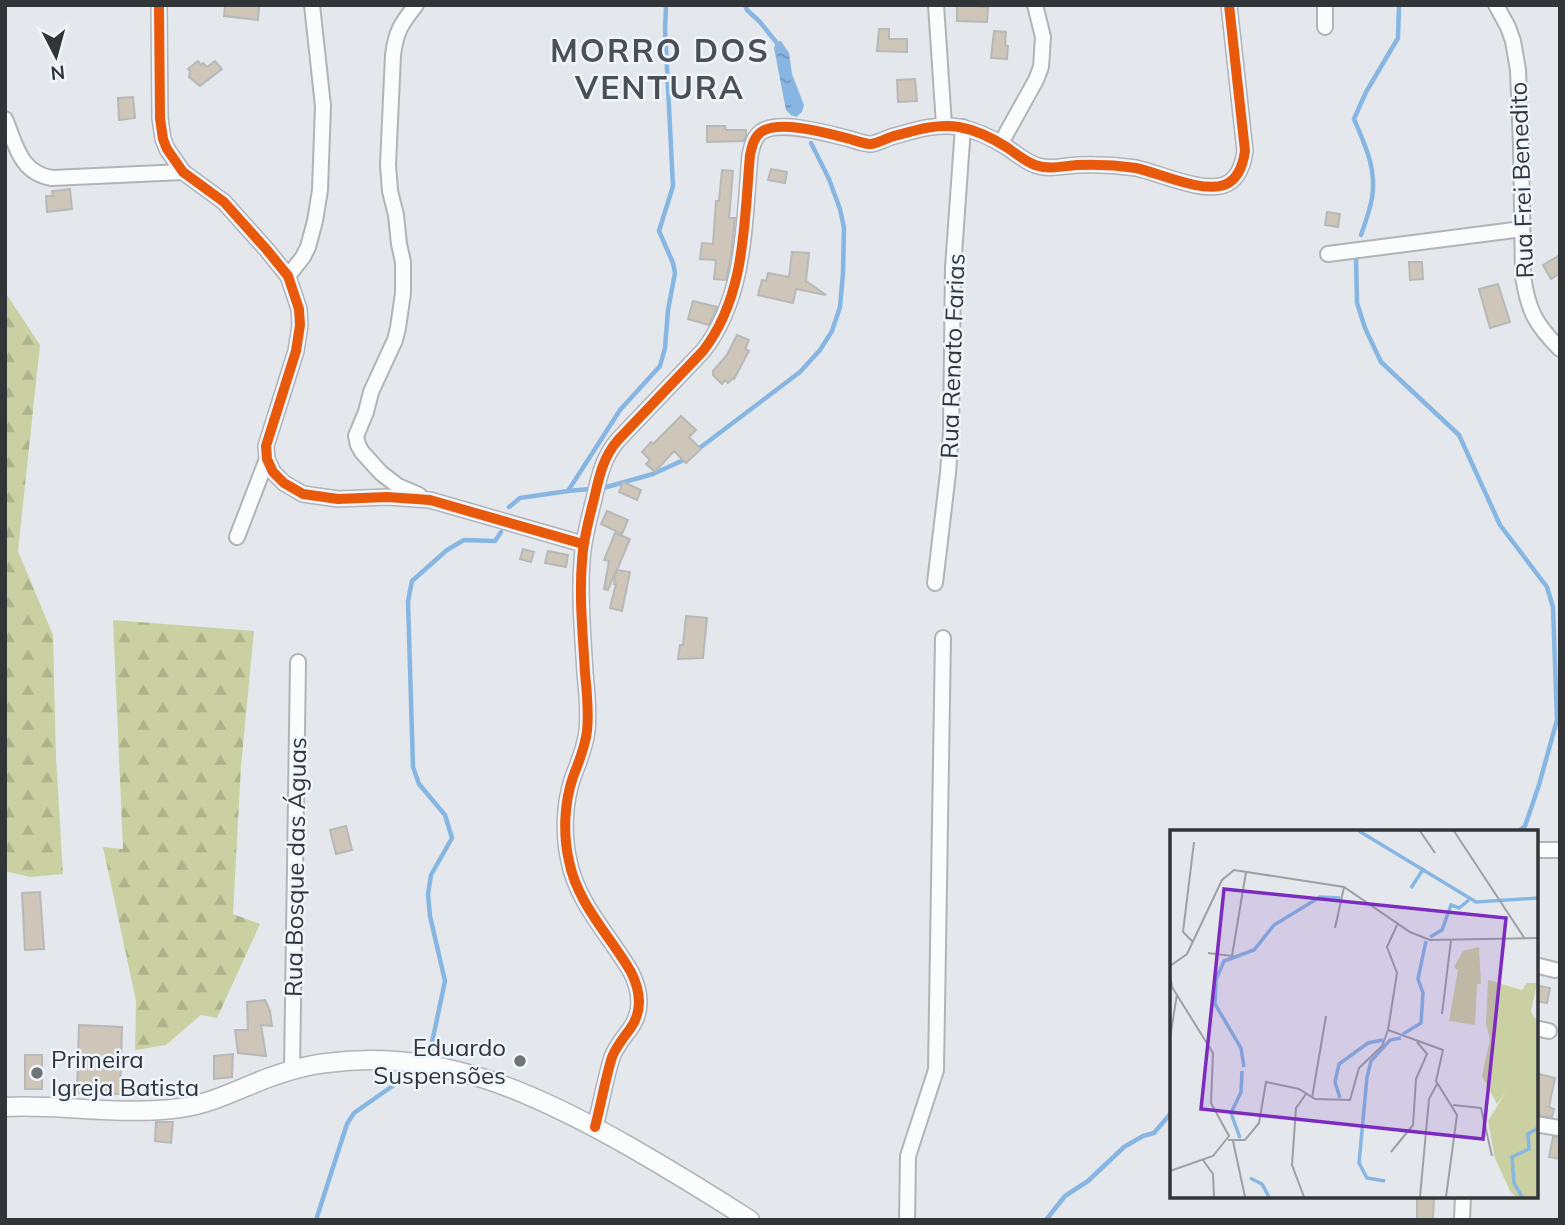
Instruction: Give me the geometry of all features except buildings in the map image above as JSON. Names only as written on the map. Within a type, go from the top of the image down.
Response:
[{"type":"main road","points":[[5,1107],[135,1110],[182,1108],[213,1100],[310,1065],[348,1060],[387,1060],[438,1066],[500,1083],[595,1127],[698,1186],[750,1220]]},
{"type":"street","points":[[159,5],[159,108],[167,149],[183,172],[225,202],[288,276],[299,309],[300,325],[296,351],[268,437],[266,452],[270,467],[278,479],[303,495],[324,499],[430,500]]},
{"type":"street","points":[[288,276],[308,247],[320,190],[323,106],[312,5]]},
{"type":"street","points":[[416,5],[395,37],[393,55],[388,164],[390,191],[403,262],[398,328],[356,436],[362,452],[386,478],[398,486],[430,500],[583,544]]},
{"type":"street","points":[[936,5],[944,125]]},
{"type":"street","points":[[1035,5],[1044,43]]},
{"type":"street","points":[[1000,143],[1039,75],[1044,43],[1043,5]]},
{"type":"street","points":[[595,1127],[612,1058],[636,1019],[639,999],[631,972],[576,886],[566,847],[568,797],[584,750],[588,720],[582,588],[583,544],[600,472],[609,452],[702,351],[714,336],[728,307],[739,266],[751,149],[758,135],[771,128],[786,127],[870,144],[914,130],[944,125],[963,127],[1000,143],[1041,166],[1118,166],[1215,187],[1229,183],[1236,177],[1245,151],[1228,5]]},
{"type":"street","points":[[1325,5],[1325,27]]},
{"type":"street","name":"Rua Frei Benedito","points":[[1496,5],[1513,41],[1518,70],[1523,276],[1533,317],[1560,349]]},
{"type":"street","points":[[5,119],[23,160],[41,176],[52,178],[183,172]]},
{"type":"street","name":"Rua Renato Farias","points":[[935,583],[951,431],[953,268],[963,127]]},
{"type":"street","points":[[1328,254],[1522,229]]},
{"type":"street","points":[[237,537],[267,459]]},
{"type":"street","points":[[907,1220],[908,1156],[936,1070],[943,638]]},
{"type":"street","name":"Rua Bosque das Águas","points":[[292,1071],[298,662]]},
{"type":"street","points":[[1537,849],[1560,850]]},
{"type":"street","points":[[1537,966],[1555,970]]},
{"type":"street","points":[[1537,1124],[1559,1128]]},
{"type":"street","points":[[1462,1220],[1463,1197]]},
{"type":"green space","points":[[5,292],[40,345],[18,551],[53,635],[56,758],[63,874],[30,877],[5,871]]},
{"type":"green space","points":[[113,620],[254,631],[241,766],[233,914],[260,924],[217,1018],[201,1015],[166,1045],[135,1050],[136,1001],[103,847],[123,849]]},
{"type":"water","points":[[781,41],[789,53],[792,74],[804,105],[802,112],[796,117],[786,110],[774,48],[776,42]]},
{"type":"waterway","points":[[509,507],[520,498],[568,491],[620,410],[660,366],[675,273],[659,231],[673,186],[666,5]]},
{"type":"waterway","points":[[745,5],[776,42]]},
{"type":"waterway","points":[[1361,235],[1371,203],[1373,177],[1369,157],[1354,119],[1366,92],[1398,38],[1399,5]]},
{"type":"waterway","points":[[697,450],[800,372],[820,350],[832,331],[840,307],[844,228],[829,179],[811,143]]},
{"type":"waterway","points":[[1356,257],[1357,303],[1381,362],[1459,435],[1500,525],[1547,587],[1553,607],[1557,720],[1539,785],[1525,826],[1520,830]]},
{"type":"waterway","points":[[603,488],[653,474],[688,458]]},
{"type":"waterway","points":[[568,491],[590,489]]},
{"type":"waterway","points":[[430,1052],[445,981],[430,916],[428,894],[431,875],[452,838],[445,815],[419,784],[413,767],[408,601],[412,581],[447,550],[464,540],[495,541],[501,532]]},
{"type":"waterway","points":[[316,1220],[347,1124],[354,1113],[411,1073]]},
{"type":"waterway","points":[[1046,1220],[1065,1196],[1088,1181],[1124,1147],[1154,1133],[1170,1114]]},
{"type":"cycle path","points":[[159,5],[160,118],[167,149],[183,172],[224,202],[267,250],[288,276],[299,309],[300,325],[296,351],[266,446],[267,459],[273,472],[284,483],[303,494],[338,499],[387,497],[430,500],[583,544]]},
{"type":"cycle path","points":[[595,1127],[612,1057],[634,1022],[639,1001],[631,972],[579,891],[567,851],[565,819],[568,797],[582,754],[588,724],[581,603],[584,545],[600,475],[609,453],[618,440],[703,351],[728,307],[740,258],[750,155],[755,139],[769,128],[792,127],[871,144],[916,130],[950,126],[985,135],[1035,165],[1121,166],[1193,184],[1215,187],[1224,185],[1233,180],[1239,171],[1245,151],[1229,5]]},
{"type":"place","name":"Eduardo Suspensões","points":[[520,1061]]},
{"type":"place","name":"Primeira Igreja Batista","points":[[37,1073]]},
{"type":"district","name":"MORRO DOS VENTURA","points":[[660,68]]}]
